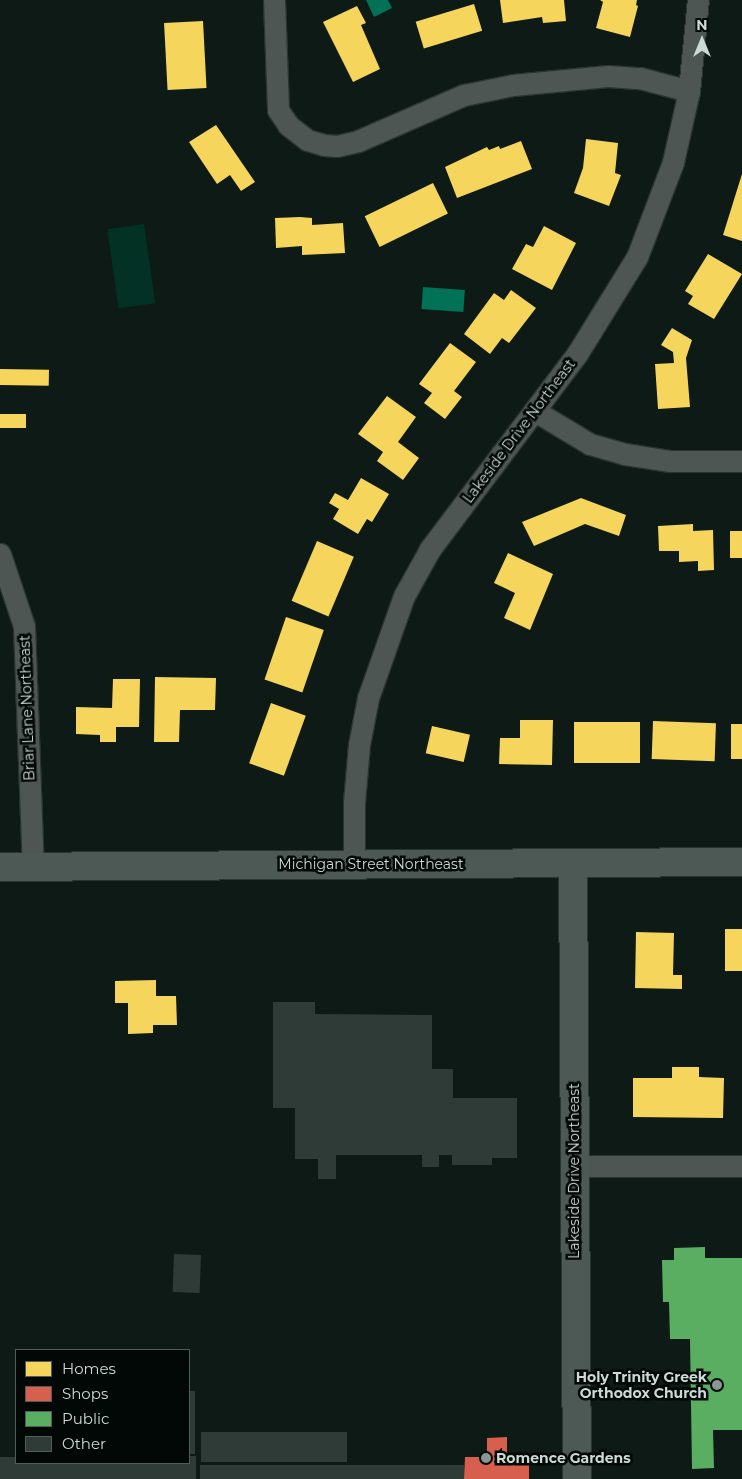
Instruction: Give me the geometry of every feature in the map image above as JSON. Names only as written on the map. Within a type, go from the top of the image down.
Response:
[{"type":"main road","name":"Michigan Street Northeast","points":[[0,867],[742,862]]},
{"type":"main road","name":"Lakeside Drive Northeast","points":[[573,863],[576,1479]]},
{"type":"street","points":[[274,0],[278,110],[288,125],[307,140],[324,145],[358,141],[464,95],[514,84],[608,76],[640,78],[690,91]]},
{"type":"street","name":"Lakeside Drive Northeast","points":[[354,864],[354,802],[359,745],[368,698],[404,596],[430,550],[577,354],[637,257],[666,185],[690,91],[698,0]]},
{"type":"street","points":[[535,411],[590,444],[625,454],[670,461],[742,461]]},
{"type":"street","name":"Briar Lane Northeast","points":[[0,554],[24,626],[33,867]]},
{"type":"street","points":[[574,1166],[742,1166]]},
{"type":"shaded area","points":[[366,0],[388,0],[392,8],[374,17]]},
{"type":"shaded area","points":[[144,224],[155,303],[118,308],[107,229]]},
{"type":"shaded area","points":[[423,287],[465,290],[463,312],[421,309]]},
{"type":"building: Homes","points":[[500,0],[564,0],[566,21],[543,23],[542,17],[503,23]]},
{"type":"building: Homes","points":[[600,0],[637,0],[636,5],[638,6],[630,37],[596,28],[603,2]]},
{"type":"building: Homes","points":[[474,4],[482,31],[424,49],[416,22]]},
{"type":"building: Homes","points":[[357,6],[366,23],[361,25],[380,69],[353,82],[323,22]]},
{"type":"building: Homes","points":[[203,21],[207,88],[168,90],[164,23]]},
{"type":"building: Homes","points":[[216,125],[255,182],[241,191],[230,175],[217,184],[189,142]]},
{"type":"building: Homes","points":[[586,139],[618,143],[615,173],[621,175],[609,206],[574,193],[583,168]]},
{"type":"building: Homes","points":[[521,141],[532,169],[457,198],[445,167],[487,147],[489,150],[499,146],[500,149]]},
{"type":"building: Homes","points":[[742,174],[742,241],[723,235]]},
{"type":"building: Homes","points":[[433,183],[448,214],[380,247],[365,216]]},
{"type":"building: Homes","points":[[275,218],[312,218],[312,225],[343,223],[345,253],[302,255],[302,246],[276,248]]},
{"type":"building: Homes","points":[[544,226],[576,243],[552,290],[512,269],[526,244],[533,247]]},
{"type":"building: Homes","points":[[708,254],[742,274],[714,319],[688,304],[693,296],[685,291]]},
{"type":"building: Homes","points":[[511,290],[536,308],[509,343],[502,338],[490,354],[464,334],[494,293],[504,300]]},
{"type":"building: Homes","points":[[672,328],[692,340],[686,358],[690,407],[658,409],[655,364],[674,363],[673,352],[661,345]]},
{"type":"building: Homes","points":[[450,343],[476,362],[454,391],[462,397],[445,419],[424,403],[432,393],[419,384]]},
{"type":"building: Homes","points":[[0,369],[49,370],[49,386],[0,385]]},
{"type":"building: Homes","points":[[387,396],[416,417],[398,442],[419,458],[403,480],[377,461],[383,452],[358,434]]},
{"type":"building: Homes","points":[[0,414],[26,414],[26,428],[0,428]]},
{"type":"building: Homes","points":[[361,478],[389,494],[372,522],[367,519],[358,534],[333,519],[339,509],[329,503],[335,493],[348,500]]},
{"type":"building: Homes","points":[[581,498],[626,515],[619,536],[585,524],[534,546],[522,522]]},
{"type":"building: Homes","points":[[693,524],[693,531],[713,530],[714,570],[698,571],[698,561],[679,562],[679,551],[659,551],[658,526]]},
{"type":"building: Homes","points":[[730,531],[742,531],[742,558],[730,558]]},
{"type":"building: Homes","points":[[317,541],[354,557],[328,616],[292,601]]},
{"type":"building: Homes","points":[[508,553],[553,574],[530,630],[504,618],[515,593],[494,583]]},
{"type":"building: Homes","points":[[286,617],[324,630],[302,692],[265,679]]},
{"type":"building: Homes","points":[[155,677],[216,678],[215,710],[180,710],[179,742],[154,742]]},
{"type":"building: Homes","points":[[113,679],[140,679],[139,727],[116,727],[116,742],[100,742],[100,735],[76,734],[76,707],[112,708]]},
{"type":"building: Homes","points":[[271,703],[306,716],[284,776],[249,763]]},
{"type":"building: Homes","points":[[520,720],[553,720],[552,765],[499,764],[500,738],[520,738]]},
{"type":"building: Homes","points":[[653,721],[716,723],[715,761],[652,759]]},
{"type":"building: Homes","points":[[574,722],[640,722],[640,763],[574,763]]},
{"type":"building: Homes","points":[[731,724],[742,724],[742,759],[731,759]]},
{"type":"building: Homes","points":[[432,726],[470,735],[464,762],[426,753]]},
{"type":"building: Homes","points":[[725,929],[742,929],[742,971],[725,971]]},
{"type":"building: Homes","points":[[636,932],[674,933],[673,975],[682,975],[682,989],[635,988]]},
{"type":"building: Homes","points":[[156,980],[156,996],[176,996],[177,1025],[153,1025],[153,1033],[128,1034],[128,1003],[115,1003],[115,981]]},
{"type":"building: Homes","points":[[672,1067],[699,1067],[699,1077],[724,1078],[723,1118],[633,1117],[633,1078],[672,1078]]},
{"type":"building: Shops","name":"Romence Gardens","points":[[507,1437],[507,1459],[529,1459],[529,1479],[464,1479],[465,1457],[487,1457],[487,1438]]},
{"type":"building: Public","name":"Holy Trinity Greek Orthodox Church","points":[[705,1247],[705,1258],[742,1258],[742,1430],[713,1430],[714,1468],[692,1469],[690,1339],[670,1339],[669,1302],[663,1302],[662,1260],[674,1260],[674,1248]]},
{"type":"building: Other","points":[[273,1002],[315,1002],[315,1014],[432,1015],[432,1069],[453,1069],[453,1098],[517,1098],[517,1158],[492,1158],[492,1165],[452,1165],[452,1155],[439,1155],[439,1167],[422,1167],[422,1155],[336,1155],[336,1179],[318,1179],[318,1159],[295,1159],[295,1108],[273,1108]]},
{"type":"building: Other","points":[[174,1254],[201,1255],[200,1293],[173,1292]]},
{"type":"building: Other","points":[[190,1391],[195,1391],[195,1454],[190,1454]]},
{"type":"building: Other","points":[[201,1432],[347,1432],[347,1462],[201,1462]]},
{"type":"building: Other","points":[[190,1456],[196,1456],[196,1479],[0,1479],[0,1457],[15,1457],[15,1464],[190,1464]]},
{"type":"building: Other","points":[[200,1465],[464,1465],[464,1479],[200,1479]]},
{"type":"place","name":"Holy Trinity Greek Orthodox Church","points":[[717,1385]]},
{"type":"place","name":"Romence Gardens","points":[[486,1458]]}]
